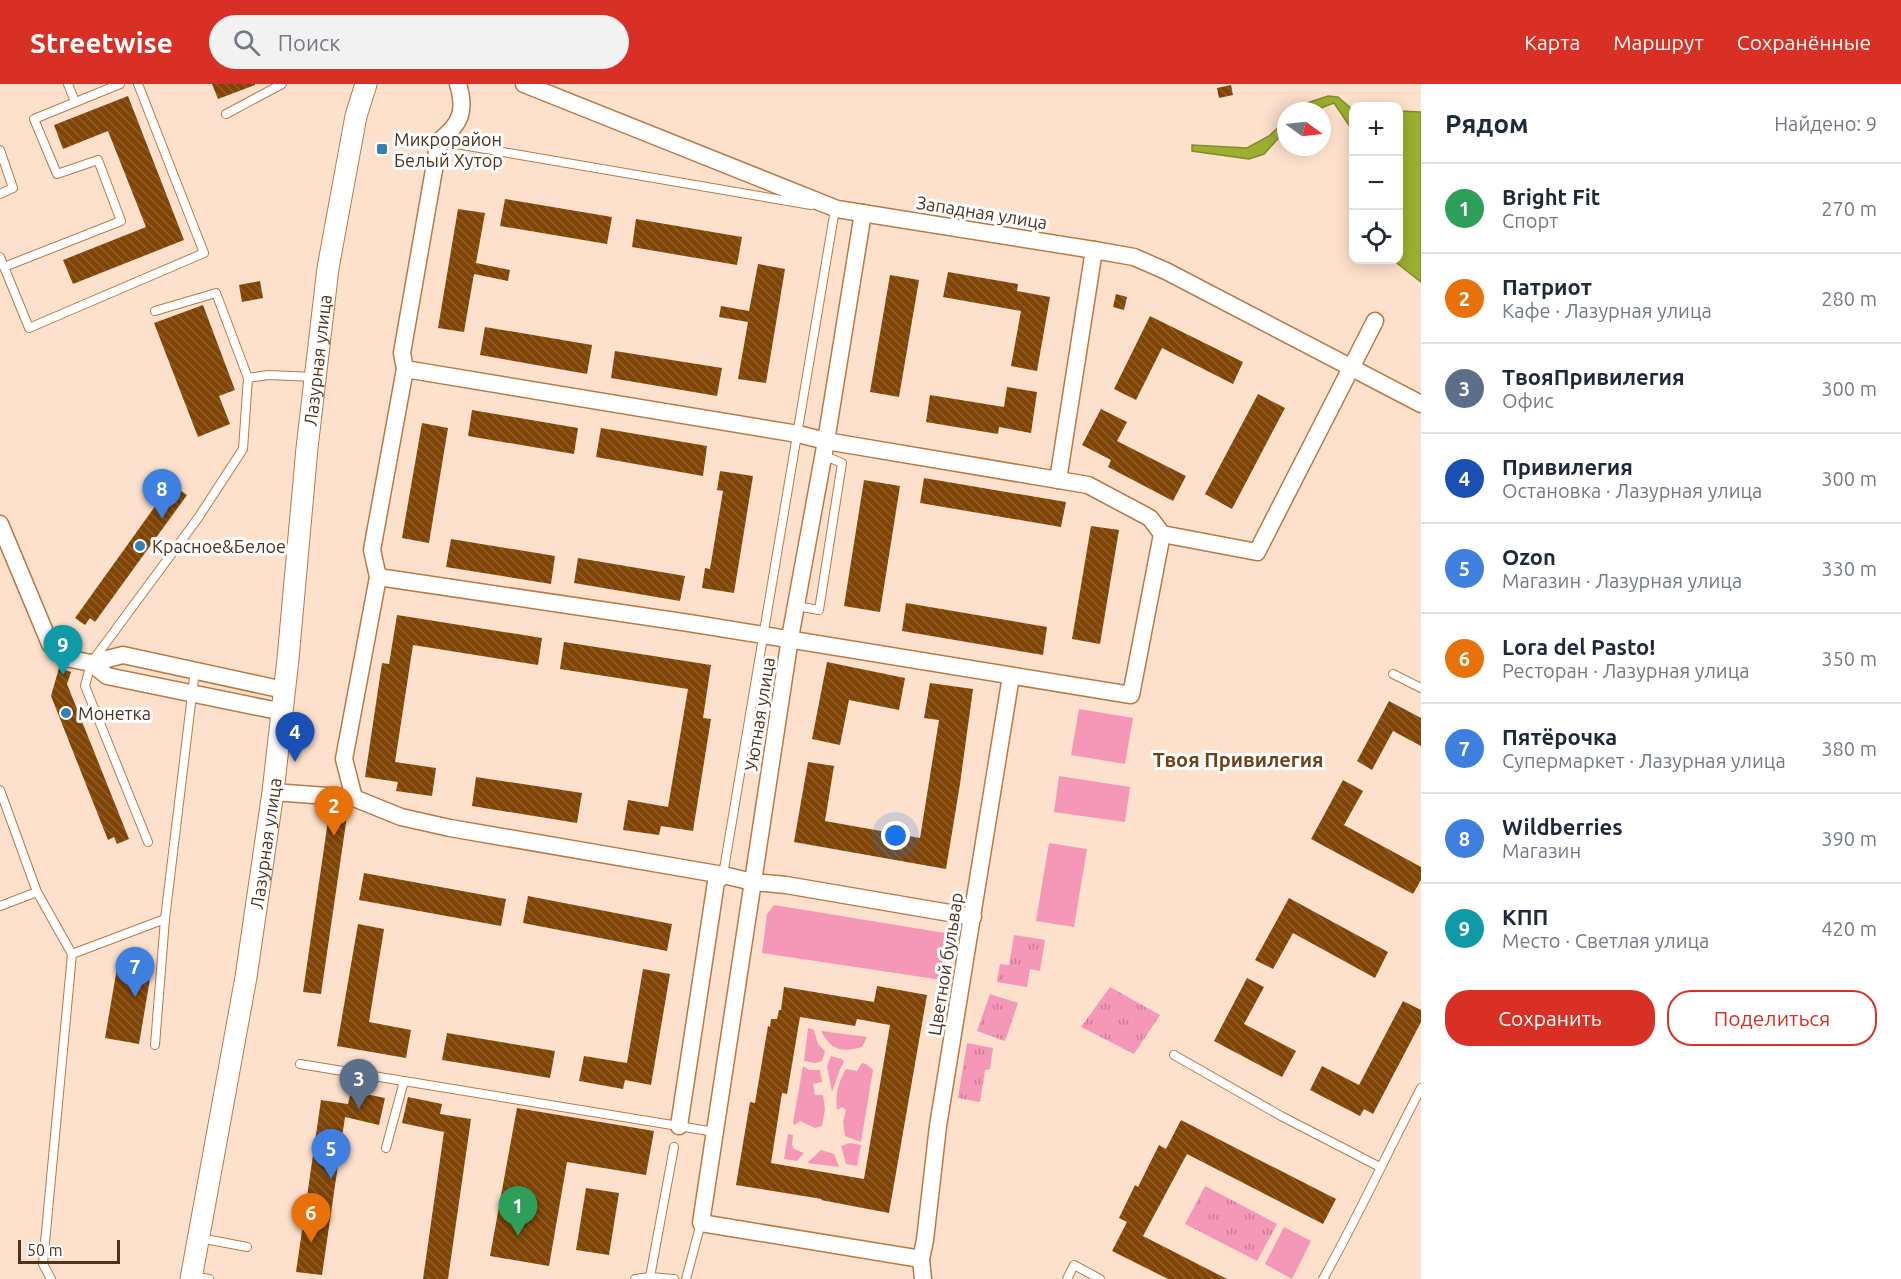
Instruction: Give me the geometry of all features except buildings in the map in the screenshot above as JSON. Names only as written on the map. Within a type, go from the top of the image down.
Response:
[{"type":"street","name":"Лазурная улица","points":[[197,1278],[200,1238],[252,938],[273,792],[328,268],[356,116],[366,84]]},
{"type":"street","points":[[354,798],[344,759],[378,577],[372,550],[405,369],[402,353],[439,141],[452,131],[462,112],[462,98],[458,84]]},
{"type":"street","name":"Западная улица","points":[[524,84],[544,87],[837,209],[1134,257],[1166,271],[1421,404]]},
{"type":"street","name":"Уютная улица","points":[[701,1223],[790,639],[825,448],[863,213]]},
{"type":"street","points":[[1058,480],[1095,250]]},
{"type":"street","points":[[405,369],[798,434],[825,448],[1088,485],[1150,518],[1162,534],[1257,552],[1375,321]]},
{"type":"street","points":[[0,524],[4,544],[50,644],[66,658],[91,663],[123,655],[284,690]]},
{"type":"street","points":[[378,577],[790,639],[1131,695],[1162,534]]},
{"type":"street","points":[[91,663],[107,676],[282,712]]},
{"type":"street","name":"Цветной бульвар","points":[[923,1279],[921,1259],[938,1126],[1011,676]]},
{"type":"street","points":[[273,792],[354,798],[401,817],[450,828],[753,882],[786,885],[973,917]]},
{"type":"street","points":[[679,1126],[716,882],[723,875]]},
{"type":"street","points":[[701,1223],[921,1259]]},
{"type":"lane","points":[[68,84],[75,102]]},
{"type":"lane","points":[[4,267],[121,220],[98,160],[57,174],[34,119],[120,84]]},
{"type":"lane","points":[[0,257],[28,328],[204,253],[138,84]]},
{"type":"lane","points":[[226,114],[282,84]]},
{"type":"lane","points":[[439,141],[837,209],[723,875]]},
{"type":"lane","points":[[0,150],[13,188],[0,194]]},
{"type":"lane","points":[[148,842],[85,686],[91,663],[198,518],[243,449],[248,378],[216,293],[155,311]]},
{"type":"lane","points":[[248,378],[268,375],[315,378]]},
{"type":"lane","points":[[796,606],[819,610],[842,463],[825,448]]},
{"type":"lane","points":[[155,1045],[165,919],[195,670]]},
{"type":"lane","points":[[1393,674],[1421,688]]},
{"type":"lane","points":[[0,790],[37,892],[72,954],[43,1264],[51,1279]]},
{"type":"lane","points":[[0,906],[37,892]]},
{"type":"lane","points":[[72,954],[165,919]]},
{"type":"lane","points":[[1174,1055],[1281,1116],[1380,1167]]},
{"type":"lane","points":[[300,1064],[716,1132]]},
{"type":"lane","points":[[386,1148],[404,1081]]},
{"type":"lane","points":[[1324,1279],[1421,1088]]},
{"type":"lane","points":[[650,1277],[674,1147]]},
{"type":"lane","points":[[686,1279],[701,1223]]},
{"type":"lane","points":[[200,1238],[247,1247]]},
{"type":"lane","points":[[1067,1279],[1074,1265],[1100,1279]]},
{"type":"lane","points":[[635,1279],[650,1277],[674,1279]]},
{"type":"green space","points":[[1079,709],[1133,718],[1125,764],[1071,755]]},
{"type":"green space","points":[[1059,776],[1130,787],[1125,822],[1054,812]]},
{"type":"green space","points":[[1049,843],[1087,849],[1074,927],[1036,921]]},
{"type":"green space","points":[[774,905],[951,934],[942,980],[762,953],[767,914]]},
{"type":"green space","points":[[1014,935],[1045,940],[1040,971],[1030,969],[1027,987],[997,982],[1000,964],[1009,965]]},
{"type":"green space","points":[[1110,987],[1160,1015],[1134,1054],[1081,1027]]},
{"type":"green space","points":[[990,994],[1018,1003],[1005,1041],[977,1031]]},
{"type":"green space","points":[[808,1028],[814,1030],[818,1044],[825,1051],[822,1061],[815,1063],[804,1061]]},
{"type":"green space","points":[[821,1031],[867,1037],[862,1047],[842,1050],[833,1046]]},
{"type":"green space","points":[[967,1043],[993,1048],[990,1069],[985,1070],[980,1102],[958,1098]]},
{"type":"green space","points":[[831,1056],[842,1059],[844,1062],[832,1092],[827,1066]]},
{"type":"green space","points":[[862,1063],[873,1070],[861,1142],[845,1136],[843,1122],[846,1110],[842,1107],[837,1110],[836,1099],[839,1084],[846,1069],[857,1071]]},
{"type":"green space","points":[[803,1066],[809,1070],[820,1070],[822,1082],[813,1084],[815,1095],[823,1095],[825,1109],[822,1126],[815,1128],[800,1121],[795,1125],[793,1123]]},
{"type":"green space","points":[[788,1134],[793,1135],[794,1149],[804,1153],[797,1161],[784,1159]]},
{"type":"green space","points":[[850,1143],[861,1145],[857,1166],[846,1164],[841,1146]]},
{"type":"green space","points":[[821,1150],[834,1154],[839,1167],[807,1163]]},
{"type":"green space","points":[[1205,1186],[1277,1224],[1257,1261],[1185,1224]]},
{"type":"green space","points":[[1284,1227],[1311,1241],[1292,1279],[1265,1264]]},
{"type":"shaded area","points":[[1328,96],[1338,97],[1349,107],[1349,125],[1334,103],[1310,102]]},
{"type":"shaded area","points":[[1403,111],[1421,112],[1421,282],[1398,264],[1403,264]]},
{"type":"shaded area","points":[[1277,128],[1277,140],[1264,154],[1249,159],[1192,151],[1192,145],[1247,148],[1269,136]]},
{"type":"place","name":"Микрорайон Белый Хутор","points":[[382,149]]},
{"type":"place","name":"Wildberries","points":[[162,519]]},
{"type":"place","name":"Красное&Белое","points":[[140,546]]},
{"type":"place","name":"КПП","points":[[63,675]]},
{"type":"place","name":"Монетка","points":[[66,713]]},
{"type":"place","name":"Привилегия","points":[[295,762]]},
{"type":"place","name":"Патриот","points":[[334,836]]},
{"type":"place","name":"Пятёрочка","points":[[135,997]]},
{"type":"place","name":"ТвояПривилегия","points":[[359,1109]]},
{"type":"place","name":"Ozon","points":[[331,1179]]},
{"type":"place","name":"Bright Fit","points":[[518,1236]]},
{"type":"place","name":"Lora del Pasto!","points":[[311,1243]]},
{"type":"district","name":"Твоя Привилегия","points":[[1238,759]]}]
